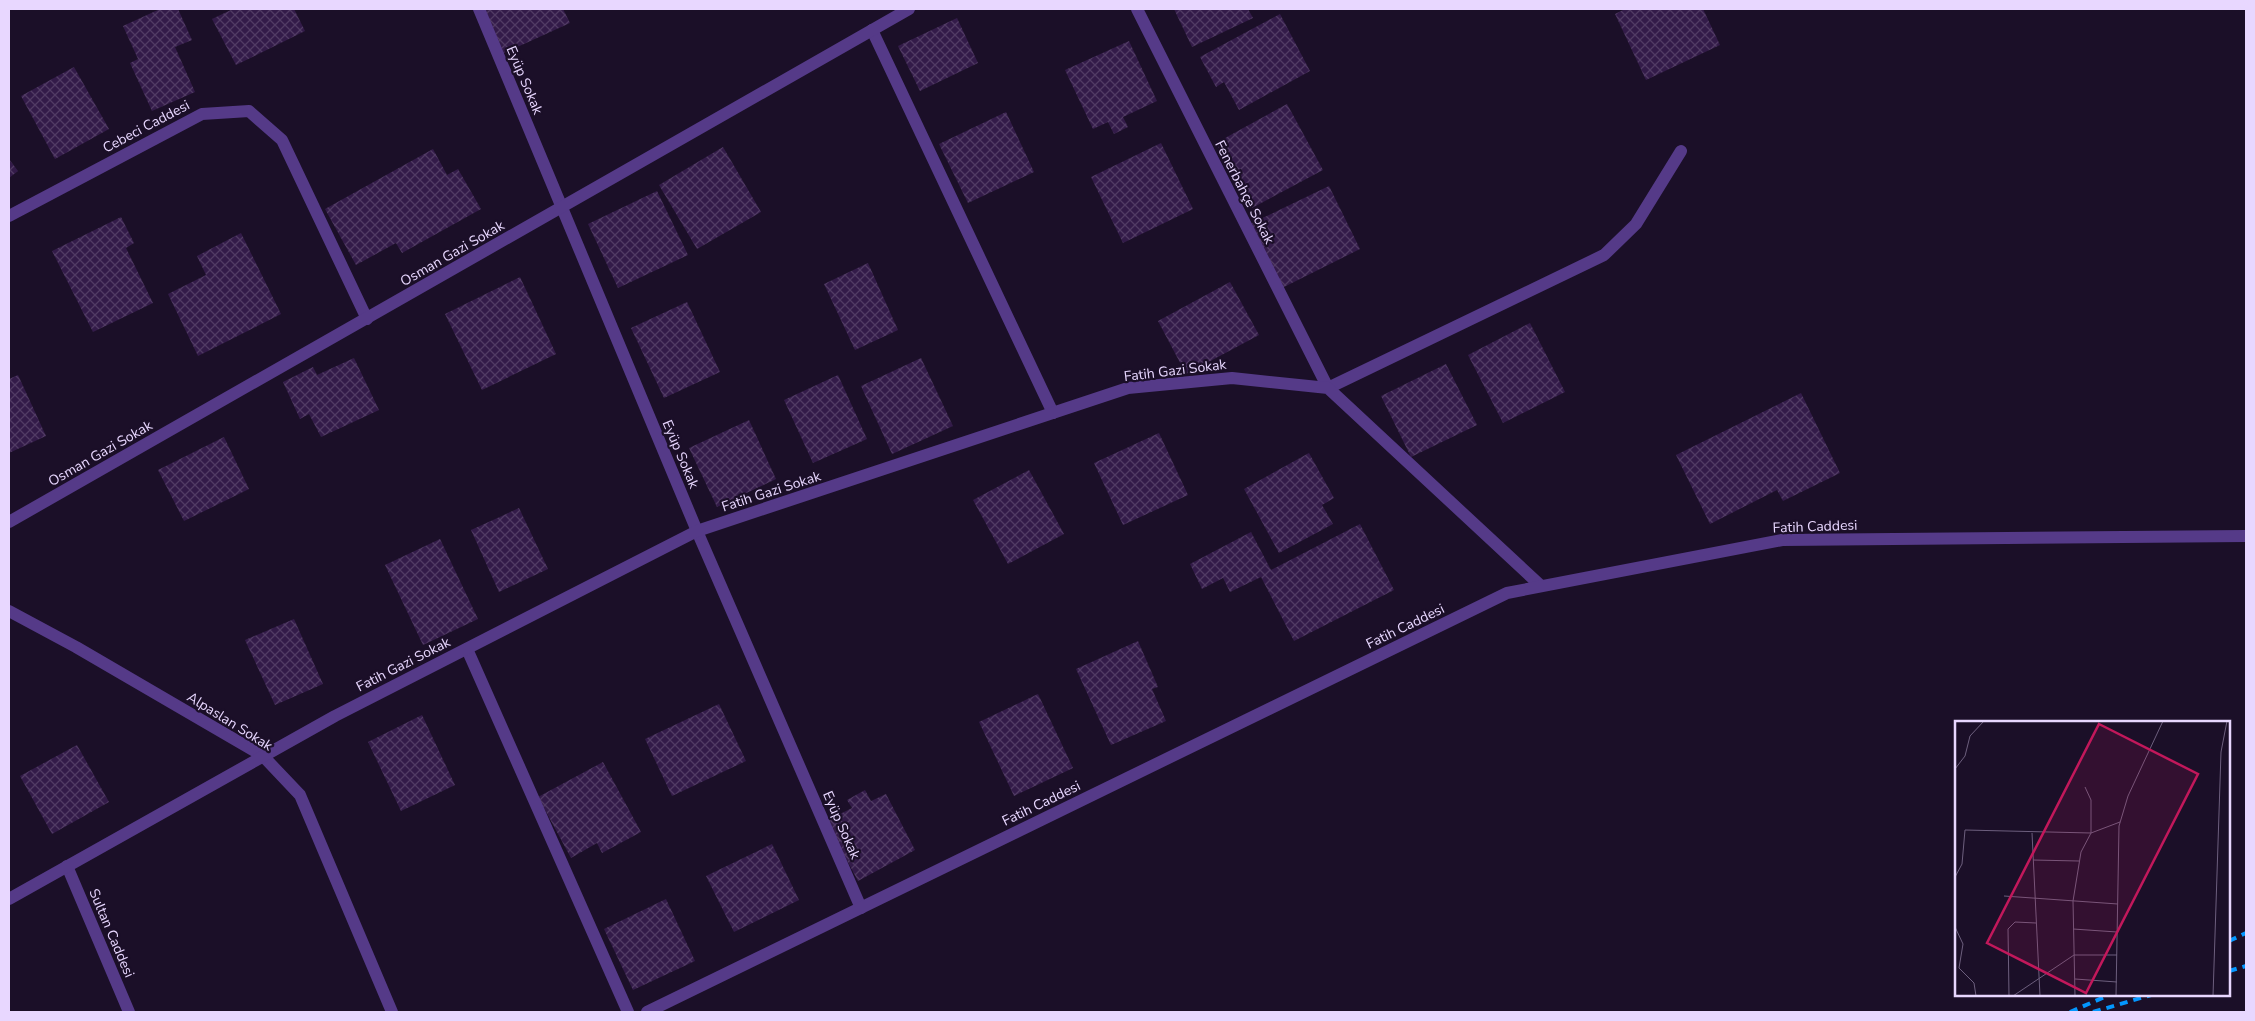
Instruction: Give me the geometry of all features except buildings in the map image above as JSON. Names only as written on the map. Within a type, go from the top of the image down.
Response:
[{"type":"street","name":"Eyüp Sokak","points":[[479,9],[697,531],[861,908]]},
{"type":"street","name":"Osman Gazi Sokak","points":[[9,522],[909,9]]},
{"type":"street","name":"Fenerbahçe Sokak","points":[[1137,9],[1328,388]]},
{"type":"street","points":[[872,30],[1053,413]]},
{"type":"street","name":"Cebeci Caddesi","points":[[9,216],[202,114],[249,111],[282,140],[367,319]]},
{"type":"street","points":[[1541,586],[1328,388],[1604,255],[1636,224],[1681,151]]},
{"type":"street","name":"Fatih Gazi Sokak","points":[[9,899],[335,716],[697,531],[1128,388],[1232,378],[1328,388]]},
{"type":"street","name":"Fatih Caddesi","points":[[647,1012],[1507,593],[1782,540],[2246,536]]},
{"type":"street","name":"Alpaslan Sokak","points":[[9,611],[76,647],[263,756],[300,795],[392,1012]]},
{"type":"street","points":[[467,649],[628,1012]]},
{"type":"street","name":"Sultan Caddesi","points":[[66,866],[130,1012]]},
{"type":"railway","points":[[2230,941],[2246,933]]},
{"type":"railway","points":[[2230,971],[2246,966]]},
{"type":"railway","points":[[2070,1012],[2107,996]]},
{"type":"railway","points":[[2093,1012],[2148,996]]}]
